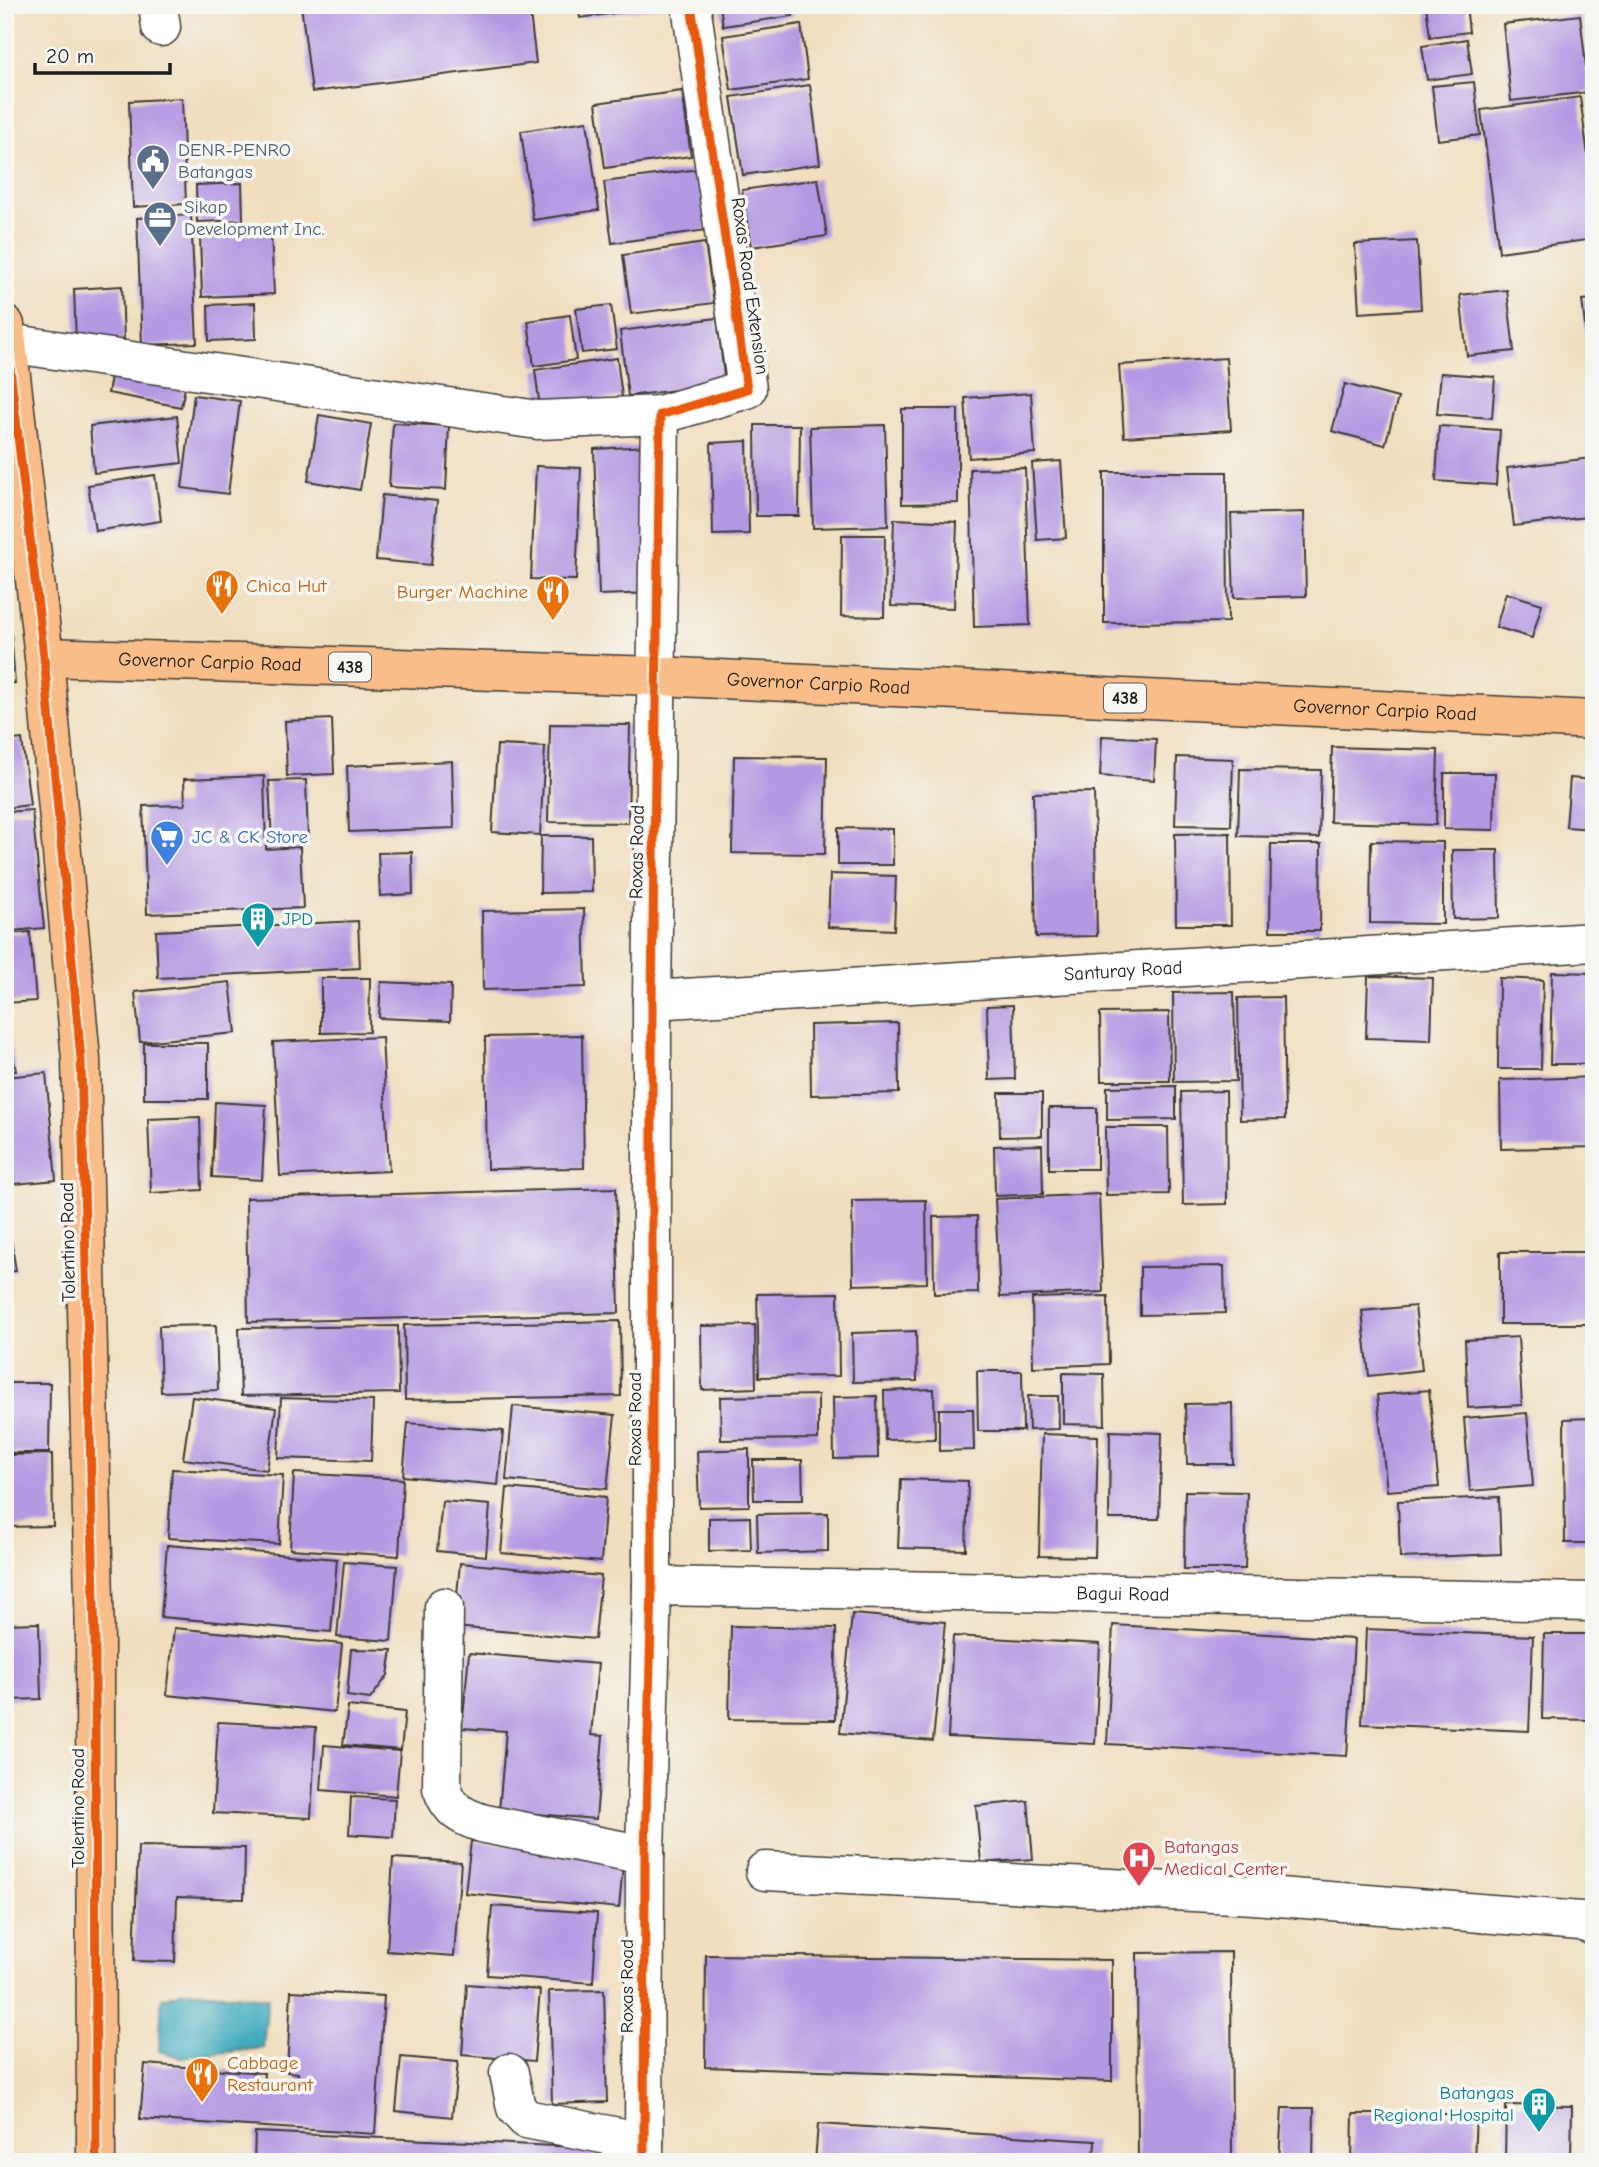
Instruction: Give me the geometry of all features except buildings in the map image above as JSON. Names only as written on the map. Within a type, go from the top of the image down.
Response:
[{"type":"main road","name":"Tolentino Road","points":[[6,334],[44,657],[81,1059],[95,1641],[96,2162]]},
{"type":"main road","name":"Governor Carpio Road","points":[[44,657],[657,676],[1594,720]]},
{"type":"street","name":"Roxas Road Extension","points":[[660,415],[747,389],[691,5]]},
{"type":"street","points":[[6,334],[538,420],[660,415],[657,676]]},
{"type":"street","name":"Roxas Road","points":[[644,2152],[645,1855],[652,1586],[652,1000],[657,676]]},
{"type":"street","name":"Santuray Road","points":[[652,1000],[1594,942]]},
{"type":"street","name":"Bagui Road","points":[[652,1586],[1594,1602]]},
{"type":"street","points":[[444,1607],[442,1788],[449,1807],[464,1818],[485,1824],[645,1855]]},
{"type":"street","points":[[765,1871],[1254,1895],[1567,1920],[1594,1926]]},
{"type":"street","points":[[509,2073],[516,2108],[526,2119],[644,2152]]},
{"type":"water","points":[[185,1991],[268,1998],[263,2048],[181,2057],[159,2051],[162,1998]]},
{"type":"cycle path","points":[[644,2162],[645,1855],[652,1586],[652,1000],[660,415],[747,389],[691,5]]},
{"type":"cycle path","points":[[5,325],[44,657],[81,1059],[95,1641],[96,2162]]},
{"type":"place","name":"DENR-PENRO Batangas","points":[[153,191]]},
{"type":"place","name":"Sikap Development Inc.","points":[[160,248]]},
{"type":"place","name":"Chica Hut","points":[[222,616]]},
{"type":"place","name":"Burger Machine","points":[[553,622]]},
{"type":"place","name":"JC & CK Store","points":[[167,867]]},
{"type":"place","name":"JPD","points":[[258,949]]},
{"type":"place","name":"Batangas Medical Center","points":[[1139,1888]]},
{"type":"place","name":"Cabbage Restaurant","points":[[202,2104]]},
{"type":"place","name":"Batangas Regional Hospital","points":[[1539,2134]]}]
